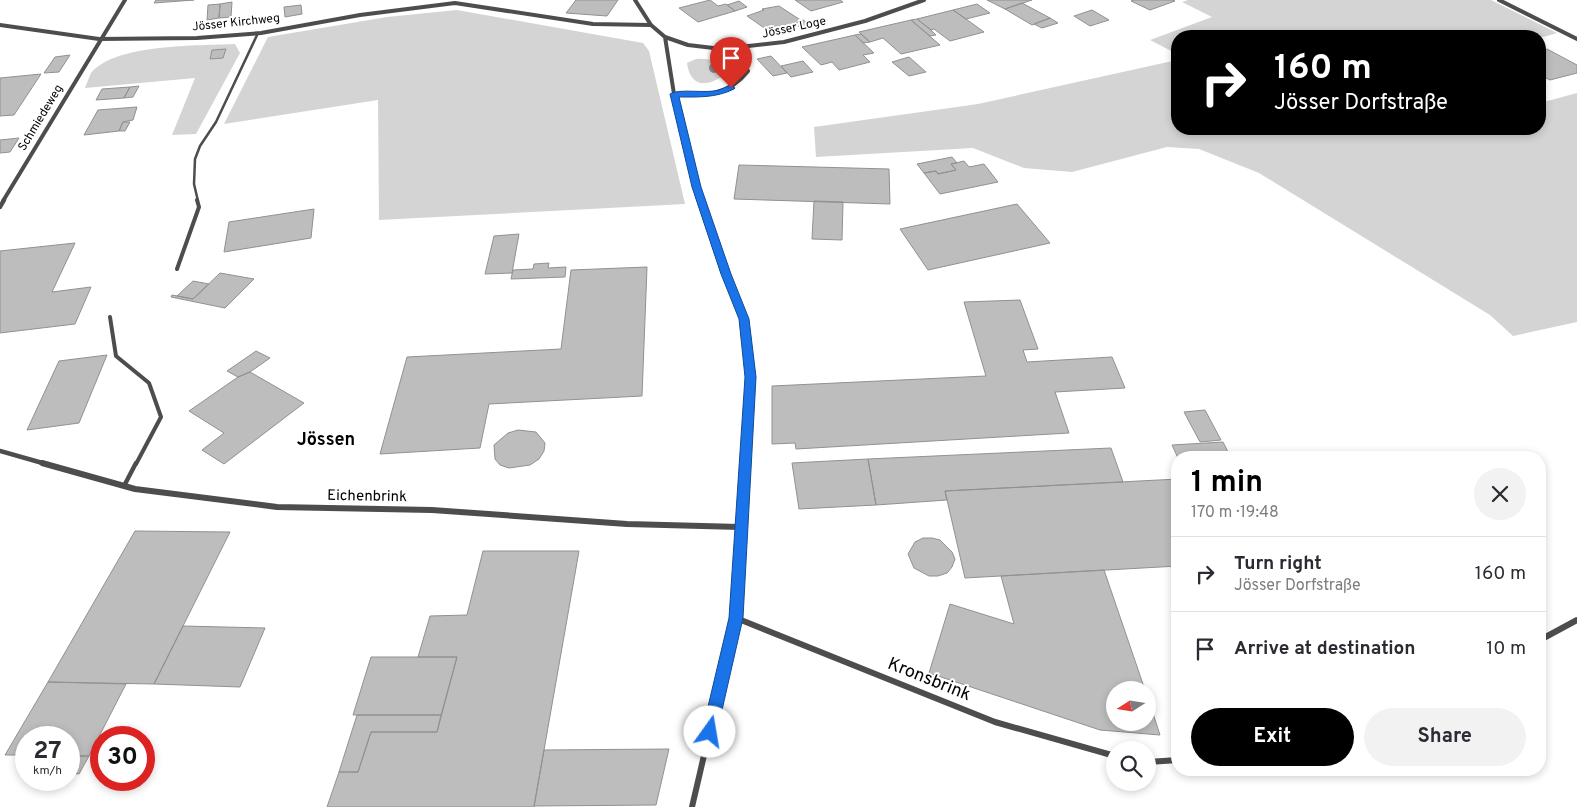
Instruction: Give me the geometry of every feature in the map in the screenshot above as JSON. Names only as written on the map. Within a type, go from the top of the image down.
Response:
[{"type":"street","name":"Schmiedeweg","points":[[0,207],[124,0]]},
{"type":"street","points":[[635,0],[651,25],[665,37],[674,94],[696,187],[726,274],[744,319],[751,377],[740,527],[736,618],[692,807]]},
{"type":"street","name":"Jösser Loge","points":[[665,37],[688,45],[722,49],[784,42],[865,21],[924,0]]},
{"type":"street","points":[[1499,0],[1577,39]]},
{"type":"street","name":"Jösser Kirchweg","points":[[0,25],[100,39],[145,40],[258,33],[360,15],[455,3],[593,24],[651,25]]},
{"type":"street","points":[[674,94],[701,95],[721,92],[741,83],[748,71],[738,48]]},
{"type":"street","name":"Eichenbrink","points":[[0,451],[135,489],[277,507],[432,510],[627,524],[740,527]]},
{"type":"street","name":"Kronsbrink","points":[[736,618],[995,722],[1106,753]]},
{"type":"street","points":[[1546,637],[1577,620]]},
{"type":"street","points":[[1156,761],[1171,760]]},
{"type":"lane","points":[[177,269],[199,207],[194,184],[195,158],[200,146],[216,122],[258,33]]},
{"type":"lane","points":[[110,317],[116,356],[149,383],[161,417],[124,486]]},
{"type":"shaded area","points":[[1188,0],[1491,0],[1557,33],[1546,36],[1546,30],[1177,30],[1212,17],[1182,2]]},
{"type":"shaded area","points":[[457,10],[643,43],[649,51],[685,204],[379,220],[378,100],[224,124],[268,37],[387,17]]},
{"type":"shaded area","points":[[1171,32],[1171,51],[1150,40]]},
{"type":"shaded area","points":[[235,44],[240,53],[196,134],[172,135],[195,78],[85,88],[91,73],[103,63],[119,56],[159,48]]},
{"type":"shaded area","points":[[696,59],[708,59],[714,62],[723,70],[723,76],[710,82],[699,83],[691,76],[687,63]]},
{"type":"shaded area","points":[[1171,61],[1171,135],[1546,135],[1546,101],[1577,93],[1577,322],[1513,336],[1490,315],[1259,173],[1199,149],[1167,147],[1072,172],[1024,168],[973,148],[816,157],[814,127],[978,104]]},
{"type":"building","points":[[156,0],[194,0],[154,3]]},
{"type":"building","points":[[576,0],[618,0],[607,16],[566,13]]},
{"type":"building","points":[[710,0],[718,6],[726,4],[735,11],[698,22],[679,8]]},
{"type":"building","points":[[795,0],[840,0],[843,2],[811,11]]},
{"type":"building","points":[[987,0],[1032,0],[1005,9]]},
{"type":"building","points":[[739,1],[747,7],[735,11],[727,5]]},
{"type":"building","points":[[1131,1],[1175,1],[1150,10]]},
{"type":"building","points":[[232,2],[231,17],[219,18],[220,4]]},
{"type":"building","points":[[1022,3],[1050,18],[1032,25],[1005,9]]},
{"type":"building","points":[[220,4],[219,18],[207,20],[208,5]]},
{"type":"building","points":[[977,4],[990,13],[966,19],[953,10]]},
{"type":"building","points":[[301,5],[302,14],[285,17],[284,7]]},
{"type":"building","points":[[779,6],[802,21],[770,32],[747,16],[764,10],[762,9]]},
{"type":"building","points":[[953,10],[984,32],[950,41],[917,19]]},
{"type":"building","points":[[1092,10],[1109,20],[1090,26],[1074,16]]},
{"type":"building","points":[[1050,18],[1058,23],[1042,28],[1034,24]]},
{"type":"building","points":[[917,19],[936,35],[930,36],[911,20]]},
{"type":"building","points":[[803,20],[813,26],[803,29],[794,24]]},
{"type":"building","points":[[911,20],[940,45],[901,54],[883,38],[870,42],[859,32]]},
{"type":"building","points":[[861,34],[870,42],[863,43],[855,35]]},
{"type":"building","points":[[855,35],[874,53],[863,55],[870,62],[839,70],[832,62],[821,65],[802,47]]},
{"type":"building","points":[[226,49],[223,58],[210,59],[212,50]]},
{"type":"building","points":[[1546,49],[1577,65],[1577,73],[1550,80],[1546,78]]},
{"type":"building","points":[[70,55],[59,72],[44,73],[55,57]]},
{"type":"building","points":[[771,56],[787,73],[773,76],[757,59]]},
{"type":"building","points":[[909,57],[926,72],[909,76],[892,62]]},
{"type":"building","points":[[803,61],[813,72],[791,77],[781,66]]},
{"type":"building","points":[[41,74],[14,115],[0,116],[0,78]]},
{"type":"building","points":[[139,86],[133,97],[124,98],[130,87]]},
{"type":"building","points":[[130,87],[124,98],[96,100],[102,89]]},
{"type":"building","points":[[137,107],[133,120],[123,122],[119,131],[84,135],[98,110]]},
{"type":"building","points":[[123,122],[130,122],[125,131],[119,131]]},
{"type":"building","points":[[19,138],[10,152],[0,153],[0,140]]},
{"type":"building","points":[[952,157],[957,163],[951,164],[956,170],[938,174],[936,171],[924,173],[917,164]]},
{"type":"building","points":[[964,161],[969,167],[984,164],[998,182],[940,194],[924,173],[936,171],[938,174],[956,170],[951,164]]},
{"type":"building","points":[[739,165],[889,169],[890,204],[734,199]]},
{"type":"building","points":[[814,201],[843,202],[842,240],[812,239]]},
{"type":"building","points":[[1017,204],[1050,243],[928,270],[900,229]]},
{"type":"building","points":[[314,209],[311,238],[224,252],[229,222]]},
{"type":"building","points":[[519,234],[512,273],[485,274],[494,236]]},
{"type":"building","points":[[75,243],[52,292],[91,287],[75,324],[0,333],[0,251]]},
{"type":"building","points":[[549,263],[548,268],[566,267],[565,277],[511,279],[513,270],[533,269],[534,264]]},
{"type":"building","points":[[647,267],[642,396],[489,404],[480,448],[380,454],[407,357],[561,349],[571,270]]},
{"type":"building","points":[[220,273],[254,279],[225,308],[171,297],[172,295],[193,299]]},
{"type":"building","points":[[193,281],[209,284],[193,299],[177,296]]},
{"type":"building","points":[[1020,300],[1038,349],[1023,350],[1027,362],[1112,357],[1125,388],[1055,392],[1069,433],[796,449],[795,443],[772,444],[772,386],[986,376],[964,302]]},
{"type":"building","points":[[256,351],[270,358],[250,372],[238,377],[227,371]]},
{"type":"building","points":[[107,355],[79,423],[27,430],[59,361]]},
{"type":"building","points":[[250,372],[304,403],[224,464],[202,450],[224,433],[189,411],[238,377]]},
{"type":"building","points":[[1205,410],[1221,440],[1200,442],[1184,412]]},
{"type":"building","points":[[518,430],[536,432],[545,443],[544,451],[539,459],[530,465],[509,468],[500,465],[495,459],[494,445],[508,433]]},
{"type":"building","points":[[1223,442],[1228,451],[1175,451],[1172,445]]},
{"type":"building","points":[[1111,448],[1123,482],[945,491],[947,500],[876,505],[868,459]]},
{"type":"building","points":[[868,459],[876,505],[799,509],[792,463]]},
{"type":"building","points":[[1171,479],[1171,566],[965,578],[945,491]]},
{"type":"building","points":[[135,531],[230,532],[154,684],[48,682]]},
{"type":"building","points":[[923,538],[940,540],[952,552],[955,559],[947,573],[929,576],[914,568],[908,554],[915,542]]},
{"type":"building","points":[[483,551],[579,551],[534,807],[327,807],[339,772],[358,772],[371,732],[437,732],[457,657],[418,657],[430,616],[467,615]]},
{"type":"building","points":[[1104,570],[1142,681],[1106,681],[1106,730],[929,673],[950,604],[1014,624],[1001,576]]},
{"type":"building","points":[[183,626],[265,628],[240,687],[154,684]]},
{"type":"building","points":[[371,657],[457,657],[441,715],[353,715]]},
{"type":"building","points":[[48,682],[126,684],[104,726],[90,726],[89,756],[80,756],[80,726],[22,726]]},
{"type":"building","points":[[357,715],[441,715],[437,732],[371,732],[358,772],[339,772]]},
{"type":"building","points":[[1156,723],[1160,735],[1112,731],[1156,731]]},
{"type":"building","points":[[15,738],[15,755],[5,755]]},
{"type":"building","points":[[669,749],[656,805],[534,806],[544,750]]},
{"type":"building","points":[[80,756],[89,756],[80,772]]},
{"type":"district","name":"Jössen","points":[[326,440]]},
{"type":"route","points":[[710,732],[736,618],[740,527],[751,377],[744,319],[726,274],[696,187],[674,94],[701,95],[721,92],[731,88]]}]
